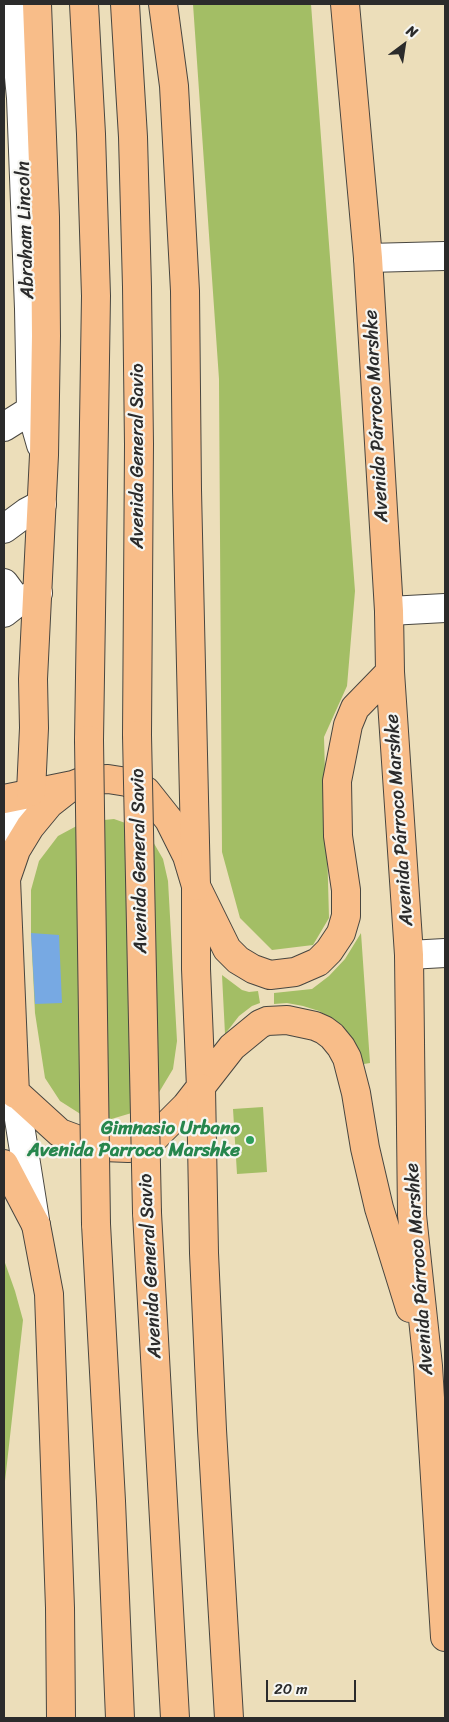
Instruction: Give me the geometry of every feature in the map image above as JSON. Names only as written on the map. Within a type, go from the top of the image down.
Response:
[{"type":"main road","points":[[37,4],[45,217],[44,455],[42,504],[16,598],[32,679],[34,728],[30,801],[13,834],[6,879],[10,1088],[60,1132],[87,1143],[117,1149],[139,1147],[152,1140],[186,1106],[232,1047],[260,1024],[268,1021],[287,1020],[315,1026],[332,1036],[341,1046],[347,1058],[379,1208],[428,1366]]},
{"type":"main road","points":[[84,4],[91,134],[96,296],[89,740],[96,1204],[120,1718]]},
{"type":"main road","name":"Avenida General Savio","points":[[125,4],[133,156],[137,287],[139,444],[137,735],[147,1213],[175,1718]]},
{"type":"main road","points":[[163,4],[174,86],[184,291],[196,969],[201,1088],[204,1253],[212,1430],[229,1718]]},
{"type":"main road","name":"Avenida Párroco Marshke","points":[[345,4],[368,258],[389,611],[390,672],[409,955],[412,1215],[428,1366],[445,1637]]},
{"type":"main road","points":[[4,799],[30,801],[86,780],[108,779],[127,782],[146,791],[164,813],[179,838],[187,856],[196,886],[227,949],[238,960],[253,969],[270,975],[295,972],[318,962],[330,951],[341,934],[346,916],[346,890],[338,836],[337,781],[348,725],[355,708],[390,672]]},
{"type":"main road","points":[[13,834],[39,815],[49,804],[73,785]]},
{"type":"main road","points":[[4,1164],[36,1225],[49,1294],[60,1599],[62,1718]]},
{"type":"street","name":"Abraham Lincoln","points":[[12,4],[13,88],[31,410],[44,455]]},
{"type":"street","points":[[368,258],[445,256]]},
{"type":"street","points":[[4,427],[31,410]]},
{"type":"street","points":[[4,529],[42,504]]},
{"type":"street","points":[[389,611],[445,608]]},
{"type":"street","points":[[409,955],[445,954]]},
{"type":"street","points":[[10,1088],[36,1225]]},
{"type":"green space","points":[[193,4],[311,4],[355,591],[347,686],[324,737],[329,918],[313,945],[272,950],[240,918],[222,852],[219,379]]},
{"type":"green space","points":[[114,819],[134,826],[152,840],[163,859],[168,881],[177,1041],[173,1069],[158,1094],[135,1112],[108,1120],[82,1115],[60,1101],[45,1078],[35,1013],[31,890],[39,861],[58,836],[84,822]]},
{"type":"green space","points":[[361,933],[370,1063],[364,1064],[359,1052],[333,1020],[319,1011],[303,1006],[287,1003],[274,1004],[274,993],[312,989],[329,976],[345,959]]},
{"type":"green space","points":[[222,975],[242,990],[249,992],[258,991],[260,1003],[252,1006],[239,1016],[225,1034]]},
{"type":"green space","name":"Gimnasio Urbano Avenida Parroco Marshke","points":[[263,1107],[267,1172],[237,1174],[233,1109]]},
{"type":"green space","points":[[4,1260],[23,1320],[4,1490]]},
{"type":"water","points":[[31,933],[59,935],[62,1003],[35,1004]]},
{"type":"place","name":"Gimnasio Urbano Avenida Parroco Marshke","points":[[250,1140]]}]
